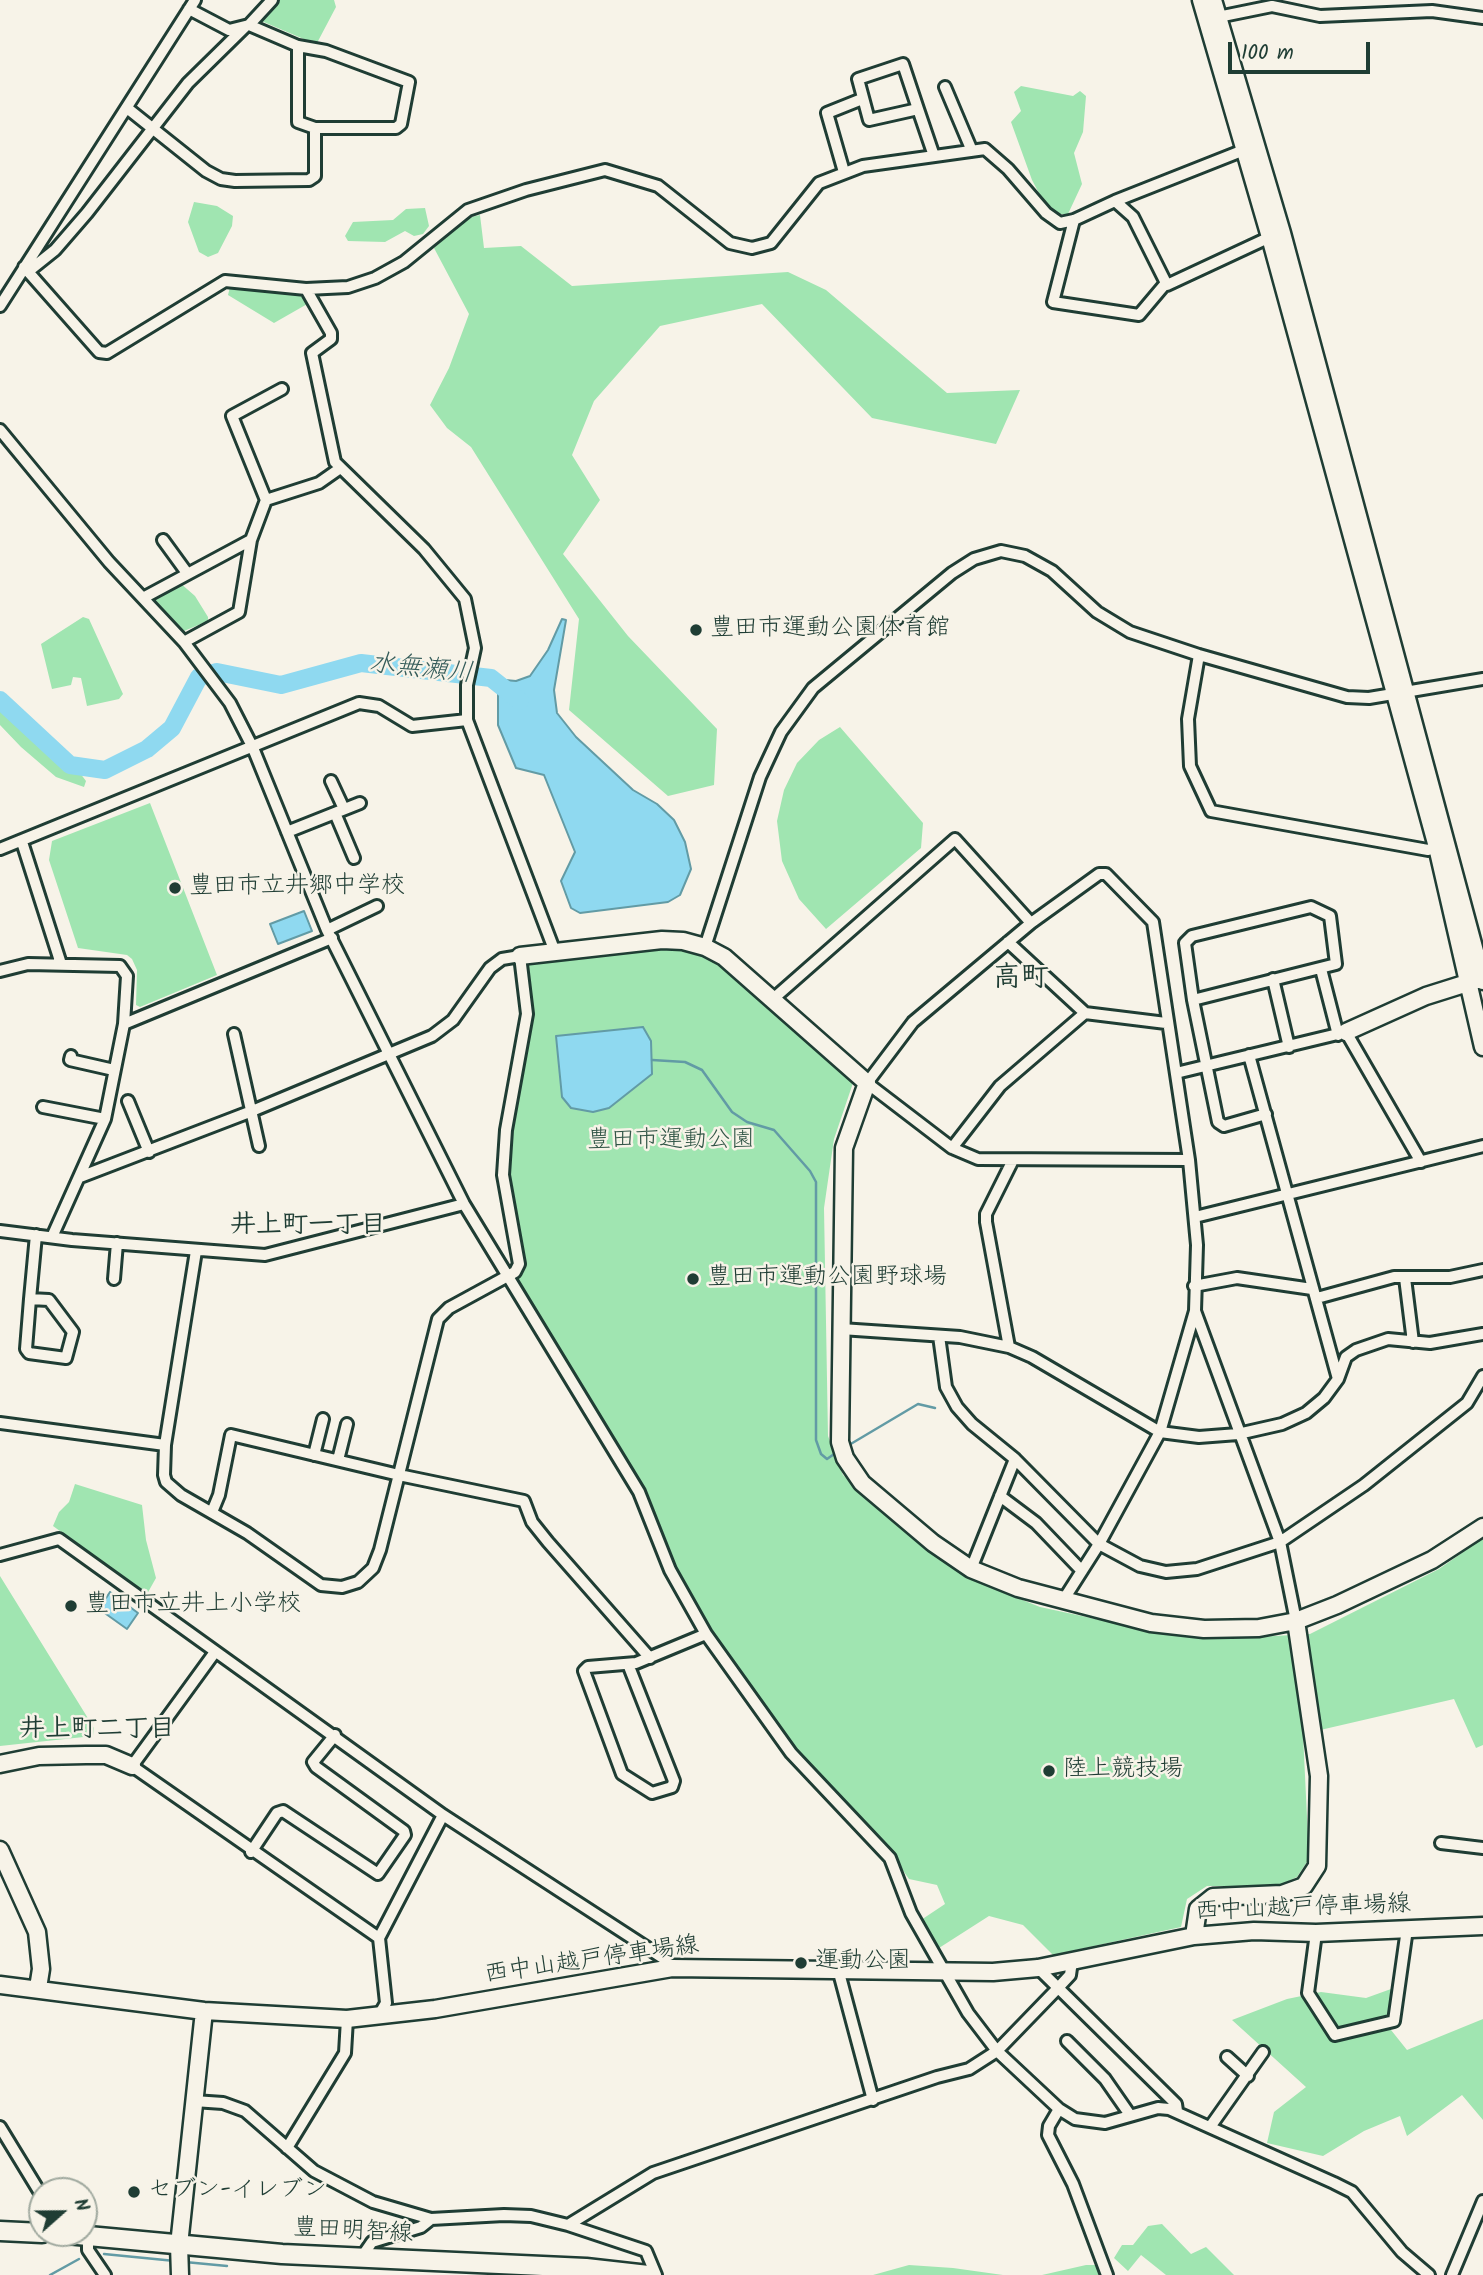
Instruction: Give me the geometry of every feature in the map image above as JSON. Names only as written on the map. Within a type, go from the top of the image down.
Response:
[{"type":"main road","points":[[0,2231],[28,2232]]},
{"type":"main road","name":"豊田明智線","points":[[98,2237],[361,2258],[586,2268],[648,2275]]},
{"type":"street","points":[[27,269],[55,250],[87,214],[188,83],[272,0]]},
{"type":"street","points":[[1201,0],[1251,148],[1480,980],[1483,1047]]},
{"type":"street","points":[[1213,0],[1251,148],[1270,237],[1401,692],[1437,847],[1480,980]]},
{"type":"street","points":[[0,306],[27,269],[192,4],[229,30],[248,25],[298,46],[326,51],[409,82],[401,124],[396,128],[315,128],[298,122],[298,46]]},
{"type":"street","points":[[1219,17],[1272,6],[1320,16],[1432,11],[1483,18]]},
{"type":"street","points":[[918,109],[869,120],[857,82],[860,77],[903,64],[934,156]]},
{"type":"street","points":[[945,87],[972,151]]},
{"type":"street","points":[[844,172],[827,113],[862,99]]},
{"type":"street","points":[[127,108],[206,171],[221,179],[235,181],[309,180],[315,176],[315,128]]},
{"type":"street","points":[[27,269],[99,352],[107,353],[226,281],[306,289],[348,287],[375,278],[427,246],[468,210],[526,190],[605,170],[658,186],[730,243],[741,247],[764,247],[771,243],[819,183],[844,172],[985,149],[1060,223],[1074,220],[1115,201],[1251,148]]},
{"type":"street","points":[[1115,201],[1133,217],[1166,283]]},
{"type":"street","points":[[1074,220],[1053,302],[1139,316],[1166,283]]},
{"type":"street","points":[[1166,283],[1167,285],[1270,237]]},
{"type":"street","points":[[306,289],[331,333],[331,339],[312,353],[335,462],[457,586],[471,622],[473,658],[467,685],[467,720],[555,952]]},
{"type":"street","points":[[184,642],[239,612],[251,540],[267,500],[232,416],[282,389]]},
{"type":"street","points":[[0,430],[143,598],[184,642],[238,717],[330,934],[464,1204],[639,1492],[670,1570],[706,1634],[791,1754],[890,1858],[911,1913],[968,2013],[997,2051],[1059,2109],[1075,2119],[1095,2124],[1158,2108],[1177,2111],[1352,2192],[1402,2252],[1429,2275]]},
{"type":"street","points":[[267,500],[319,483],[339,469]]},
{"type":"street","points":[[163,540],[187,573]]},
{"type":"street","points":[[143,598],[251,540]]},
{"type":"street","points":[[705,947],[760,777],[781,732],[813,688],[952,573],[974,559],[1001,551],[1025,556],[1052,571],[1097,612],[1129,632],[1199,656],[1347,697],[1401,692],[1483,678]]},
{"type":"street","points":[[1199,656],[1188,719],[1190,766],[1211,810],[1428,850],[1437,847]]},
{"type":"street","points":[[0,849],[359,703],[379,706],[412,726],[467,720]]},
{"type":"street","points":[[331,781],[354,858]]},
{"type":"street","points":[[287,832],[360,803]]},
{"type":"street","points":[[773,999],[955,839],[1031,923]]},
{"type":"street","points":[[22,842],[61,964]]},
{"type":"street","points":[[1194,1936],[1198,1909],[1213,1897],[1282,1895],[1304,1886],[1317,1866],[1319,1776],[1296,1621],[1280,1542],[1238,1434],[1195,1311],[1197,1245],[1189,1160],[1166,1023],[1153,922],[1106,874],[1099,874],[1031,923],[913,1022],[866,1083],[844,1148],[840,1428],[845,1458],[862,1483],[933,1543],[971,1570],[1018,1588],[1152,1623],[1204,1629],[1259,1628],[1296,1621],[1432,1560],[1483,1527]]},
{"type":"street","points":[[124,1024],[330,934],[377,906]]},
{"type":"street","points":[[1193,1000],[1336,964],[1330,916],[1311,907],[1192,936],[1185,946],[1193,1000],[1205,1066],[1220,1125],[1266,1114]]},
{"type":"street","points":[[80,1177],[391,1055],[443,1029],[490,968],[502,959],[662,940],[683,940],[724,957],[866,1083],[952,1148],[978,1159],[1189,1160]]},
{"type":"street","points":[[1008,942],[1085,1013],[1166,1023]]},
{"type":"street","points":[[196,1251],[165,1445],[163,1475],[166,1482],[181,1495],[212,1512],[321,1585],[347,1587],[369,1574],[377,1560],[438,1319],[449,1308],[509,1275],[519,1264],[503,1175],[506,1130],[527,1014],[520,956]]},
{"type":"street","points":[[0,971],[28,964],[120,966],[125,970],[124,1024],[105,1119],[52,1237]]},
{"type":"street","points":[[1321,969],[1342,1034],[1421,1162]]},
{"type":"street","points":[[1273,979],[1289,1047]]},
{"type":"street","points":[[1176,1073],[1342,1034],[1426,996],[1480,980]]},
{"type":"street","points":[[952,1148],[1000,1086],[1085,1013]]},
{"type":"street","points":[[234,1034],[259,1146]]},
{"type":"street","points":[[1249,1055],[1338,1379]]},
{"type":"street","points":[[71,1056],[70,1060],[114,1070]]},
{"type":"street","points":[[128,1101],[149,1152]]},
{"type":"street","points":[[43,1107],[105,1119]]},
{"type":"street","points":[[1195,1217],[1483,1146]]},
{"type":"street","points":[[1009,1348],[986,1214],[1013,1160]]},
{"type":"street","points":[[0,1231],[196,1251],[265,1255],[464,1204]]},
{"type":"street","points":[[30,1299],[49,1300],[73,1332],[66,1358],[29,1353],[26,1349],[30,1299],[36,1235]]},
{"type":"street","points":[[114,1279],[117,1243]]},
{"type":"street","points":[[1194,1286],[1237,1278],[1315,1293],[1387,1279],[1450,1277],[1483,1270]]},
{"type":"street","points":[[1405,1278],[1413,1342]]},
{"type":"street","points":[[1064,1600],[1099,1544],[1160,1432],[1195,1311]]},
{"type":"street","points":[[841,1329],[939,1336],[1009,1348],[1032,1357],[1160,1432],[1199,1437],[1238,1434],[1282,1424],[1306,1413],[1324,1398],[1338,1379],[1346,1357],[1356,1350],[1388,1339],[1444,1342],[1483,1334]]},
{"type":"street","points":[[939,1336],[943,1377],[957,1408],[972,1424],[1014,1459],[1099,1544],[1140,1566],[1181,1572],[1280,1542],[1364,1485],[1467,1403],[1483,1376]]},
{"type":"street","points":[[314,1455],[323,1419]]},
{"type":"street","points":[[0,1423],[165,1445]]},
{"type":"street","points":[[338,1460],[347,1423]]},
{"type":"street","points":[[212,1512],[219,1495],[231,1434],[399,1475],[524,1501],[532,1522],[548,1542],[650,1658]]},
{"type":"street","points":[[971,1570],[1014,1459]]},
{"type":"street","points":[[1000,1496],[1036,1523],[1082,1571]]},
{"type":"street","points":[[0,1555],[59,1539],[443,1815],[663,1958],[672,1968]]},
{"type":"street","points":[[628,1664],[674,1781],[672,1787],[652,1793],[622,1773],[584,1671],[588,1667],[628,1664],[650,1658],[706,1634]]},
{"type":"street","points":[[132,1766],[215,1652]]},
{"type":"street","points":[[251,1852],[278,1812],[283,1811],[378,1874],[405,1835],[404,1831],[316,1767],[313,1762],[335,1735]]},
{"type":"street","points":[[0,1764],[39,1756],[106,1755],[132,1766],[251,1852],[379,1938]]},
{"type":"street","points":[[378,2017],[386,2003],[379,1938],[443,1815]]},
{"type":"street","points":[[1441,1843],[1483,1848]]},
{"type":"street","points":[[0,1850],[37,1932],[41,1969],[38,1988]]},
{"type":"street","name":"西中山越戸停車場線","points":[[0,1985],[204,2011],[347,2019],[378,2017],[672,1968],[945,1973],[1038,1968],[1194,1936],[1254,1931],[1316,1933],[1483,1926]]},
{"type":"street","points":[[1316,1933],[1308,1993],[1335,2035],[1394,2021],[1407,1929]]},
{"type":"street","points":[[568,2225],[653,2173],[937,2077],[969,2069],[997,2051],[1057,1989],[1070,1975],[1072,1962]]},
{"type":"street","points":[[1038,1968],[1175,2104],[1177,2111]]},
{"type":"street","points":[[838,1969],[873,2100]]},
{"type":"street","points":[[180,2275],[179,2245],[204,2011]]},
{"type":"street","points":[[287,2148],[345,2053],[347,2019]]},
{"type":"street","points":[[1068,2041],[1105,2079],[1130,2115]]},
{"type":"street","points":[[1210,2127],[1263,2052]]},
{"type":"street","points":[[1227,2057],[1248,2076]]},
{"type":"street","points":[[194,2101],[223,2103],[245,2111],[287,2148],[336,2185],[373,2203],[431,2219],[531,2216],[568,2225],[646,2251],[656,2275]]},
{"type":"street","points":[[1059,2109],[1049,2126],[1048,2135],[1073,2184],[1107,2275]]},
{"type":"street","points":[[0,2127],[30,2177]]},
{"type":"street","points":[[1452,2275],[1483,2202]]},
{"type":"street","points":[[361,2258],[372,2242],[421,2227],[431,2219]]},
{"type":"street","points":[[88,2247],[105,2275]]},
{"type":"green space","points":[[271,0],[334,0],[336,7],[317,43],[313,43],[259,20]]},
{"type":"green space","points":[[1021,86],[1073,96],[1080,91],[1086,96],[1083,132],[1074,153],[1082,184],[1068,214],[1055,214],[1042,199],[1032,180],[1011,122],[1021,111],[1014,92]]},
{"type":"green space","points":[[194,202],[217,206],[233,216],[232,226],[218,253],[208,257],[199,252],[188,222]]},
{"type":"green space","points":[[425,208],[429,226],[423,234],[414,236],[405,231],[385,242],[348,241],[345,236],[353,222],[393,220],[406,209]]},
{"type":"green space","points":[[480,215],[484,248],[521,246],[572,286],[788,272],[826,290],[947,393],[1020,390],[996,444],[872,418],[762,304],[660,326],[594,401],[572,455],[600,500],[563,554],[628,636],[717,729],[714,785],[668,796],[569,710],[579,619],[471,447],[447,428],[430,405],[449,368],[469,314],[434,248],[467,218]]},
{"type":"green space","points":[[230,287],[306,295],[309,303],[274,323],[228,295]]},
{"type":"green space","points":[[179,582],[195,596],[208,617],[208,621],[184,631],[155,600],[156,594]]},
{"type":"green space","points":[[83,617],[89,619],[123,694],[119,699],[87,706],[81,678],[73,677],[71,685],[52,689],[41,644]]},
{"type":"green space","points":[[0,705],[56,760],[80,773],[86,781],[84,787],[56,777],[21,747],[0,725]]},
{"type":"green space","points":[[840,727],[923,823],[921,848],[826,929],[799,899],[782,861],[777,821],[784,790],[797,763],[819,740]]},
{"type":"green space","points":[[150,803],[217,975],[140,1007],[136,1005],[137,970],[132,959],[127,955],[78,948],[49,860],[52,841]]},
{"type":"green space","name":"豊田市運動公園","points":[[673,945],[717,959],[854,1080],[834,1139],[824,1208],[828,1436],[843,1475],[902,1528],[968,1578],[1040,1607],[1170,1635],[1239,1638],[1310,1634],[1439,1569],[1483,1538],[1483,1745],[1476,1748],[1454,1699],[1303,1734],[1309,1859],[1297,1877],[1278,1886],[1207,1886],[1187,1899],[1181,1927],[1053,1955],[1023,1925],[989,1916],[939,1948],[921,1920],[945,1904],[937,1885],[909,1879],[881,1840],[795,1750],[706,1629],[670,1559],[642,1486],[512,1279],[521,1270],[505,1166],[527,958]]},
{"type":"green space","points":[[75,1484],[142,1505],[146,1540],[156,1578],[147,1594],[53,1526],[59,1512],[69,1502]]},
{"type":"green space","points":[[0,1576],[94,1728],[93,1736],[0,1746]]},
{"type":"green space","points":[[1391,1989],[1391,2030],[1407,2050],[1483,2019],[1483,2120],[1462,2095],[1407,2136],[1400,2116],[1364,2131],[1323,2156],[1267,2143],[1274,2112],[1306,2087],[1232,2020],[1287,1999],[1321,1992],[1366,1998]]},
{"type":"green space","points":[[1162,2224],[1191,2254],[1206,2247],[1234,2275],[1166,2275],[1141,2255],[1128,2271],[1114,2258],[1122,2245],[1133,2245],[1148,2226]]},
{"type":"green space","points":[[909,2265],[953,2268],[1003,2275],[873,2275]]},
{"type":"green space","points":[[1086,2265],[1100,2265],[1101,2275],[1042,2275]]},
{"type":"water","points":[[562,619],[566,620],[554,690],[557,713],[576,737],[633,790],[657,804],[674,820],[685,842],[691,869],[680,895],[668,902],[580,913],[571,908],[561,881],[575,852],[544,775],[516,768],[498,725],[498,691],[505,680],[516,681],[530,676],[548,650]]},
{"type":"water","points":[[304,911],[312,931],[278,944],[270,924]]},
{"type":"water","points":[[643,1027],[651,1041],[652,1074],[609,1108],[593,1112],[571,1108],[562,1097],[556,1036]]},
{"type":"water","points":[[110,1592],[138,1613],[127,1629],[99,1609]]},
{"type":"waterway","name":"水無瀬川","points":[[0,700],[70,765],[105,770],[147,749],[172,728],[199,677],[217,672],[281,685],[361,663],[491,678],[520,701]]},
{"type":"waterway","points":[[652,1060],[685,1062],[702,1070],[732,1112],[747,1122],[774,1130],[810,1171],[816,1182],[816,1440],[821,1454],[827,1459],[837,1452]]},
{"type":"waterway","points":[[849,1445],[918,1404],[935,1408]]},
{"type":"waterway","points":[[104,2254],[175,2261]]},
{"type":"waterway","points":[[50,2275],[79,2259]]},
{"type":"waterway","points":[[185,2262],[227,2266]]},
{"type":"place","name":"豊田市運動公園体育館","points":[[696,630]]},
{"type":"place","name":"豊田市立井郷中学校","points":[[175,888]]},
{"type":"place","name":"豊田市運動公園野球場","points":[[693,1279]]},
{"type":"place","name":"豊田市立井上小学校","points":[[71,1606]]},
{"type":"place","name":"陸上競技場","points":[[1049,1771]]},
{"type":"place","name":"運動公園","points":[[801,1963]]},
{"type":"place","name":"セブン-イレブン","points":[[134,2192]]},
{"type":"district","name":"高町","points":[[1021,980]]},
{"type":"district","name":"井上町一丁目","points":[[308,1228]]},
{"type":"district","name":"井上町二丁目","points":[[97,1732]]}]
